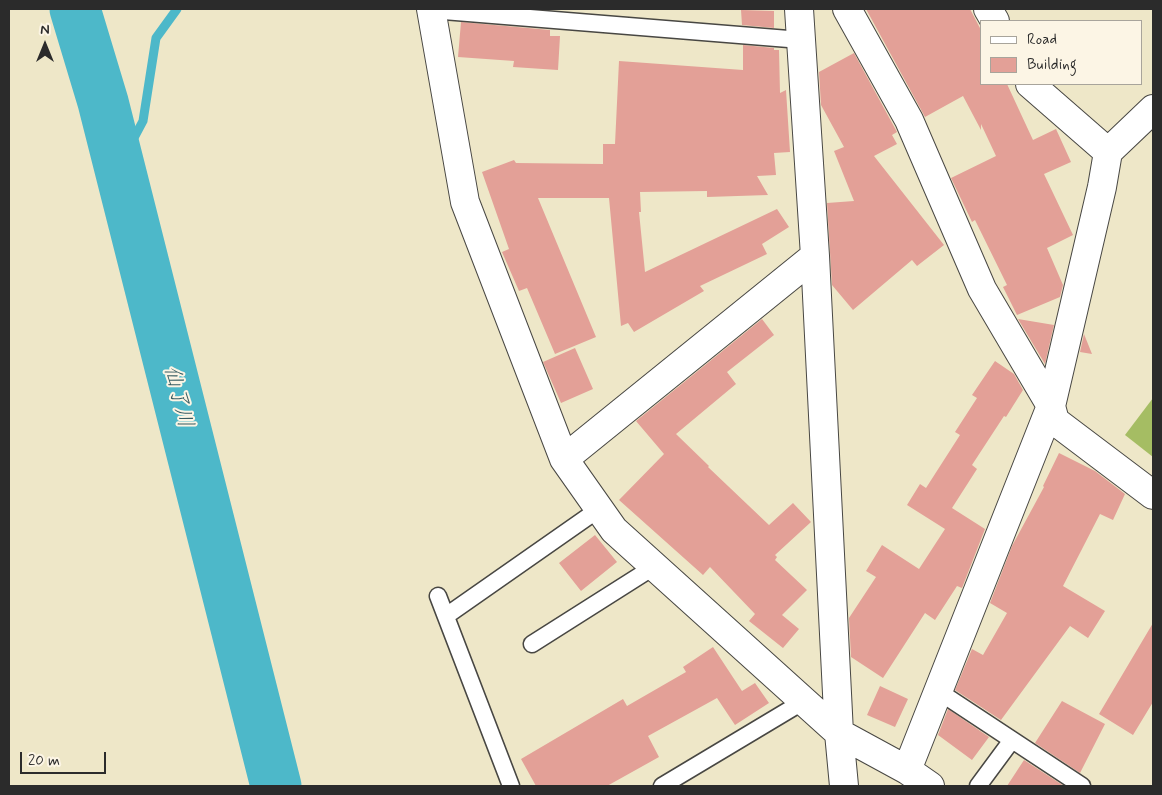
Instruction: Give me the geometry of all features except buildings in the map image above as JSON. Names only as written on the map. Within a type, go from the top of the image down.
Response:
[{"type":"street","points":[[431,9],[465,202],[564,460],[614,530],[839,733],[906,770],[930,786]]},
{"type":"street","points":[[799,9],[815,256],[839,733],[844,786]]},
{"type":"street","points":[[847,9],[909,120],[982,289],[1051,406],[1055,421],[1153,495]]},
{"type":"street","points":[[1031,85],[1108,152]]},
{"type":"street","points":[[906,770],[1051,406],[1102,187],[1108,152],[1153,109]]},
{"type":"street","points":[[564,460],[815,256]]},
{"type":"lane","points":[[431,9],[801,40]]},
{"type":"lane","points":[[446,616],[599,509]]},
{"type":"lane","points":[[532,644],[655,566]]},
{"type":"lane","points":[[438,596],[511,786]]},
{"type":"lane","points":[[938,691],[1082,786]]},
{"type":"lane","points":[[662,786],[804,701]]},
{"type":"lane","points":[[978,786],[1012,740]]},
{"type":"green space","points":[[1153,398],[1153,457],[1125,435]]},
{"type":"waterway","name":"仙了川","points":[[75,9],[103,102],[276,786]]},
{"type":"waterway","points":[[119,166],[143,121],[156,38],[177,9]]}]
